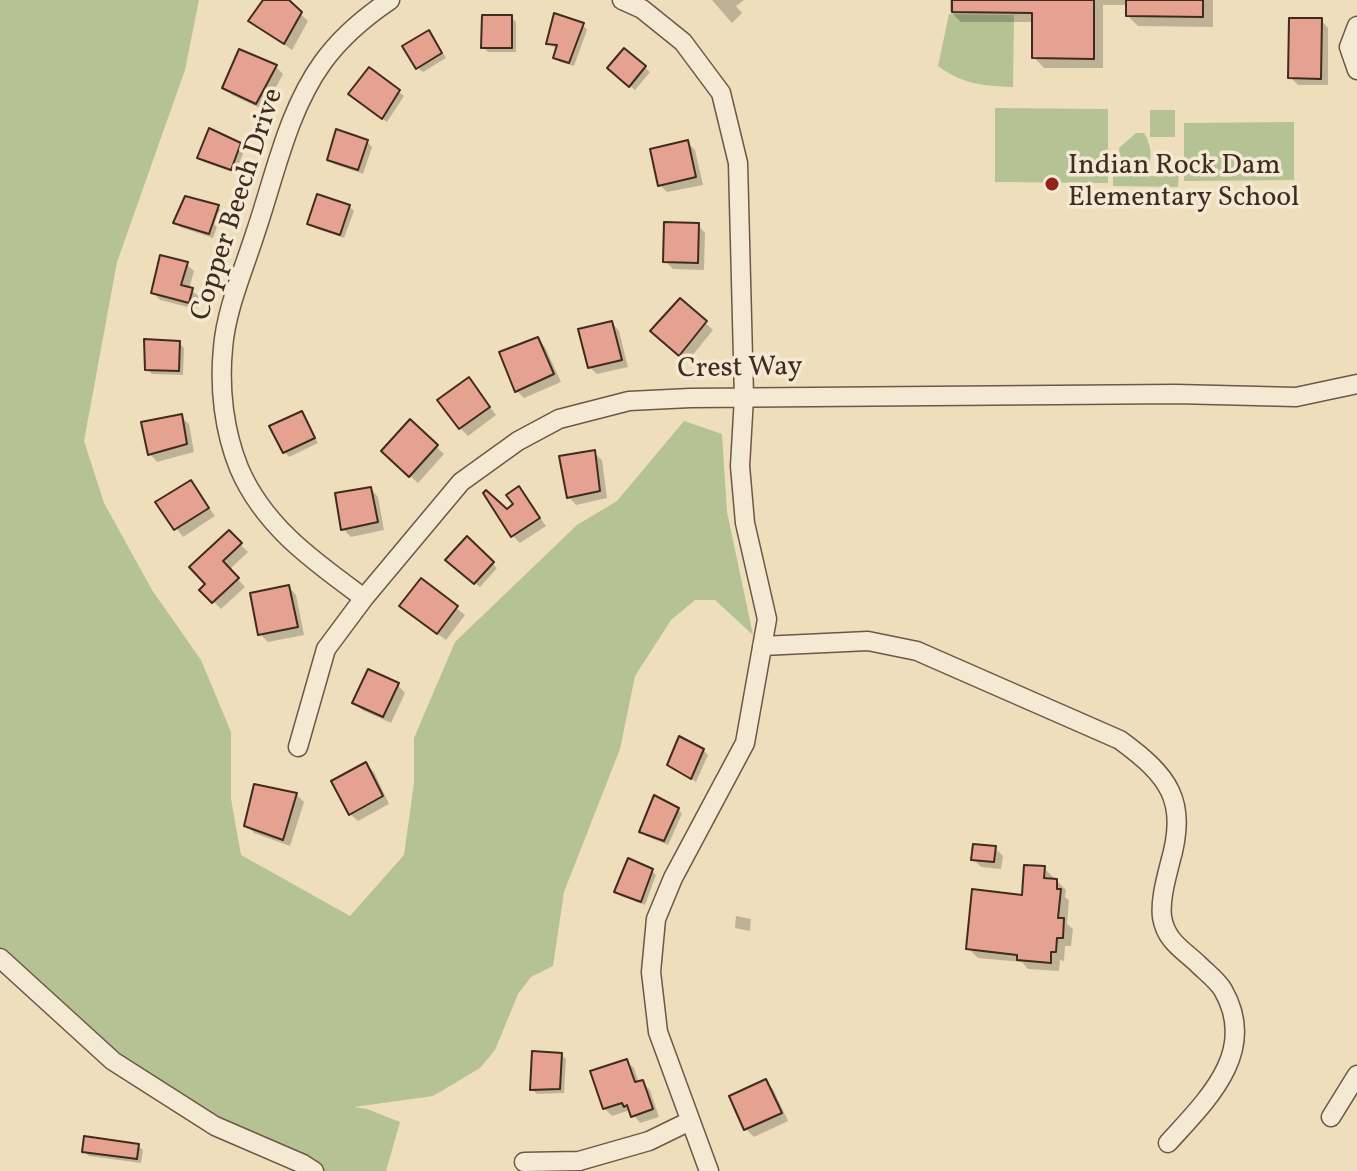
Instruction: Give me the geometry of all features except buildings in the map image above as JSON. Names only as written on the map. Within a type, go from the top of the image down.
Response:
[{"type":"street","name":"Copper Beech Drive","points":[[364,598],[300,551],[260,506],[240,470],[228,435],[222,377],[223,346],[232,306],[302,96],[337,44],[390,0]]},
{"type":"street","points":[[622,0],[642,9],[683,42],[721,93],[738,163],[744,397],[740,466],[745,523],[767,619],[745,743],[673,878],[656,919],[651,972],[658,1032],[709,1171]]},
{"type":"street","points":[[1357,26],[1349,47],[1357,70]]},
{"type":"street","name":"Crest Way","points":[[298,747],[326,649],[364,598],[461,482],[532,433],[559,419],[629,401],[744,397],[1161,394],[1296,397],[1357,384]]},
{"type":"street","points":[[762,646],[868,641],[917,651],[1108,734],[1144,758],[1159,774],[1171,791],[1178,816],[1162,914],[1166,931],[1174,945],[1222,988],[1235,1027],[1233,1052],[1220,1084],[1168,1143]]},
{"type":"street","points":[[0,958],[113,1061],[215,1126],[314,1171]]},
{"type":"street","points":[[1331,1117],[1357,1075]]},
{"type":"street","points":[[524,1162],[579,1161],[649,1141],[690,1121]]},
{"type":"green space","points":[[0,0],[199,0],[185,70],[117,262],[84,441],[104,503],[152,590],[201,660],[231,732],[231,799],[241,855],[350,916],[404,855],[414,783],[414,738],[455,642],[577,525],[617,501],[684,421],[722,434],[727,512],[753,635],[715,600],[695,600],[671,620],[635,676],[620,749],[564,892],[553,966],[531,977],[518,994],[495,1050],[480,1068],[433,1096],[354,1107],[400,1122],[386,1171],[316,1171],[198,1115],[50,1003],[0,960]]},
{"type":"green space","points":[[949,14],[1014,15],[1013,87],[973,83],[938,66]]},
{"type":"green space","points":[[995,108],[1108,109],[1108,183],[995,182]]},
{"type":"green space","points":[[1150,110],[1175,110],[1175,137],[1150,137]]},
{"type":"green space","points":[[1294,122],[1294,180],[1184,181],[1184,123]]},
{"type":"green space","points":[[1136,133],[1144,133],[1150,147],[1150,163],[1145,172],[1131,169],[1120,153],[1119,148]]},
{"type":"green space","points":[[1164,169],[1179,170],[1178,187],[1113,186],[1113,176],[1158,176]]},
{"type":"place","name":"Indian Rock Dam Elementary School","points":[[1052,184]]}]
